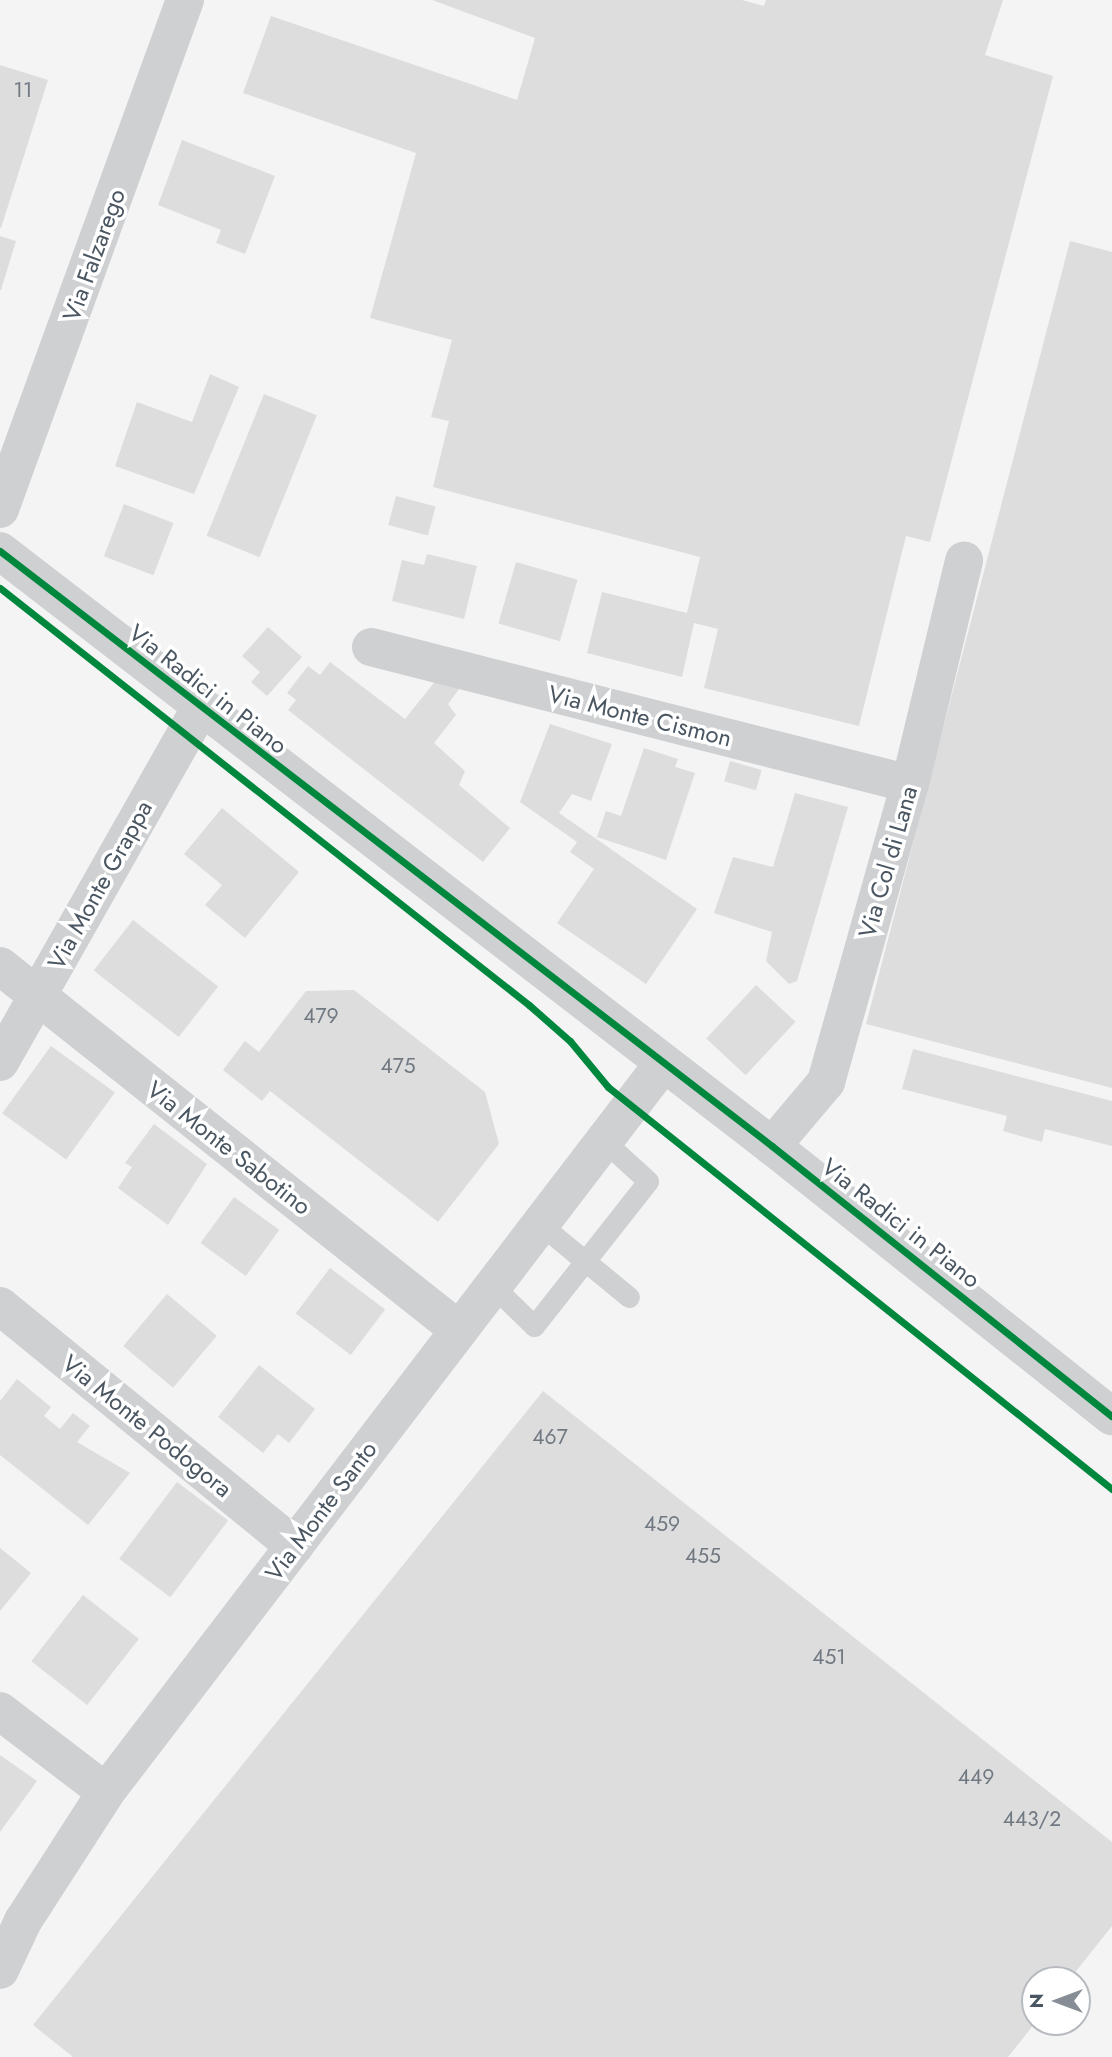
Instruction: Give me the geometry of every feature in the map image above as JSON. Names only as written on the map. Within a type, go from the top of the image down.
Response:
[{"type":"street","name":"Via Falzarego","points":[[0,509],[186,0]]},
{"type":"street","name":"Via Radici in Piano","points":[[0,551],[662,1065],[772,1146],[1112,1416]]},
{"type":"street","name":"Via Col di Lana","points":[[772,1146],[826,1082],[910,784],[964,560]]},
{"type":"street","name":"Via Monte Cismon","points":[[371,647],[910,784]]},
{"type":"street","name":"Via Monte Grappa","points":[[0,1062],[200,708]]},
{"type":"street","name":"Via Monte Sabotino","points":[[0,966],[459,1330]]},
{"type":"street","name":"Via Monte Santo","points":[[0,1970],[23,1921],[106,1793],[662,1065]]},
{"type":"street","name":"Via Monte Podogora","points":[[0,1306],[294,1546]]},
{"type":"street","points":[[0,1711],[106,1793]]},
{"type":"lane","points":[[493,1286],[534,1326],[648,1181],[604,1141]]},
{"type":"lane","points":[[540,1224],[629,1297]]},
{"type":"building","points":[[432,0],[742,0],[764,6],[766,0],[1003,0],[985,55],[1053,76],[930,542],[906,536],[859,726],[704,688],[718,629],[694,623],[682,677],[587,653],[602,592],[687,613],[700,557],[433,487],[449,421],[431,417],[452,340],[370,318],[416,153],[243,93],[271,16],[517,100],[535,38]]},
{"type":"building","points":[[0,65],[48,80],[1,228],[0,228]]},
{"type":"building","points":[[182,140],[275,176],[245,254],[216,243],[221,230],[158,205]]},
{"type":"building","points":[[0,236],[16,241],[1,290],[0,290]]},
{"type":"building","points":[[1070,241],[1112,252],[1112,1088],[866,1024]]},
{"type":"building","points":[[210,374],[239,387],[194,494],[115,466],[137,402],[192,422]]},
{"type":"building","points":[[264,394],[317,415],[260,557],[207,536]]},
{"type":"building","points":[[396,496],[436,507],[428,536],[388,525]]},
{"type":"building","points":[[124,504],[173,523],[153,575],[104,556]]},
{"type":"building","points":[[427,554],[477,566],[464,619],[392,601],[402,560],[424,565]]},
{"type":"building","points":[[516,562],[578,580],[560,641],[498,624]]},
{"type":"building","points":[[268,627],[302,657],[267,696],[251,682],[260,672],[242,656]]},
{"type":"building","points":[[330,662],[405,719],[441,674],[465,681],[448,704],[456,715],[434,743],[465,771],[459,785],[510,828],[483,862],[288,710],[296,700],[287,693],[308,666],[320,675]]},
{"type":"building","points":[[550,724],[612,744],[591,801],[572,794],[559,813],[697,909],[646,984],[557,923],[594,869],[570,852],[577,842],[520,802]]},
{"type":"building","points":[[644,748],[678,759],[675,767],[695,773],[666,860],[597,837],[606,811],[621,816]]},
{"type":"building","points":[[730,761],[762,770],[756,790],[724,781]]},
{"type":"building","points":[[795,793],[848,807],[797,981],[789,984],[766,961],[772,932],[714,913],[733,857],[773,867]]},
{"type":"building","points":[[222,808],[299,872],[245,938],[205,905],[222,885],[184,854]]},
{"type":"building","points":[[133,920],[218,986],[179,1037],[94,970]]},
{"type":"building","points":[[756,985],[795,1022],[746,1075],[706,1038]]},
{"type":"building","points":[[354,990],[485,1092],[499,1144],[438,1222],[270,1091],[262,1101],[223,1070],[245,1041],[259,1052],[306,991]]},
{"type":"building","points":[[51,1046],[115,1092],[66,1160],[2,1113]]},
{"type":"building","points":[[913,1049],[1112,1101],[1112,1146],[1045,1129],[1042,1142],[1003,1131],[1007,1116],[902,1089]]},
{"type":"building","points":[[154,1124],[207,1164],[168,1225],[118,1188],[132,1167],[125,1163]]},
{"type":"building","points":[[234,1197],[279,1230],[246,1276],[200,1243]]},
{"type":"building","points":[[330,1268],[385,1310],[351,1355],[296,1314]]},
{"type":"building","points":[[167,1294],[217,1336],[173,1388],[123,1346]]},
{"type":"building","points":[[259,1365],[315,1409],[289,1443],[278,1434],[263,1453],[218,1417]]},
{"type":"building","points":[[17,1379],[51,1407],[44,1416],[60,1429],[73,1413],[90,1426],[77,1442],[130,1473],[88,1525],[0,1455],[0,1401]]},
{"type":"building","points":[[543,1391],[1112,1842],[1112,1926],[1080,1966],[1021,1966],[1021,2036],[1025,2036],[1008,2057],[73,2057],[33,2025]]},
{"type":"building","points":[[177,1482],[228,1521],[170,1597],[119,1559]]},
{"type":"building","points":[[0,1548],[31,1573],[0,1611]]},
{"type":"building","points":[[83,1595],[139,1639],[87,1705],[31,1661]]},
{"type":"building","points":[[0,1755],[37,1781],[0,1832]]},
{"type":"cycle path","points":[[0,551],[772,1146],[1112,1416]]},
{"type":"cycle path","points":[[0,588],[529,1005],[570,1041],[608,1087],[1112,1489]]}]
